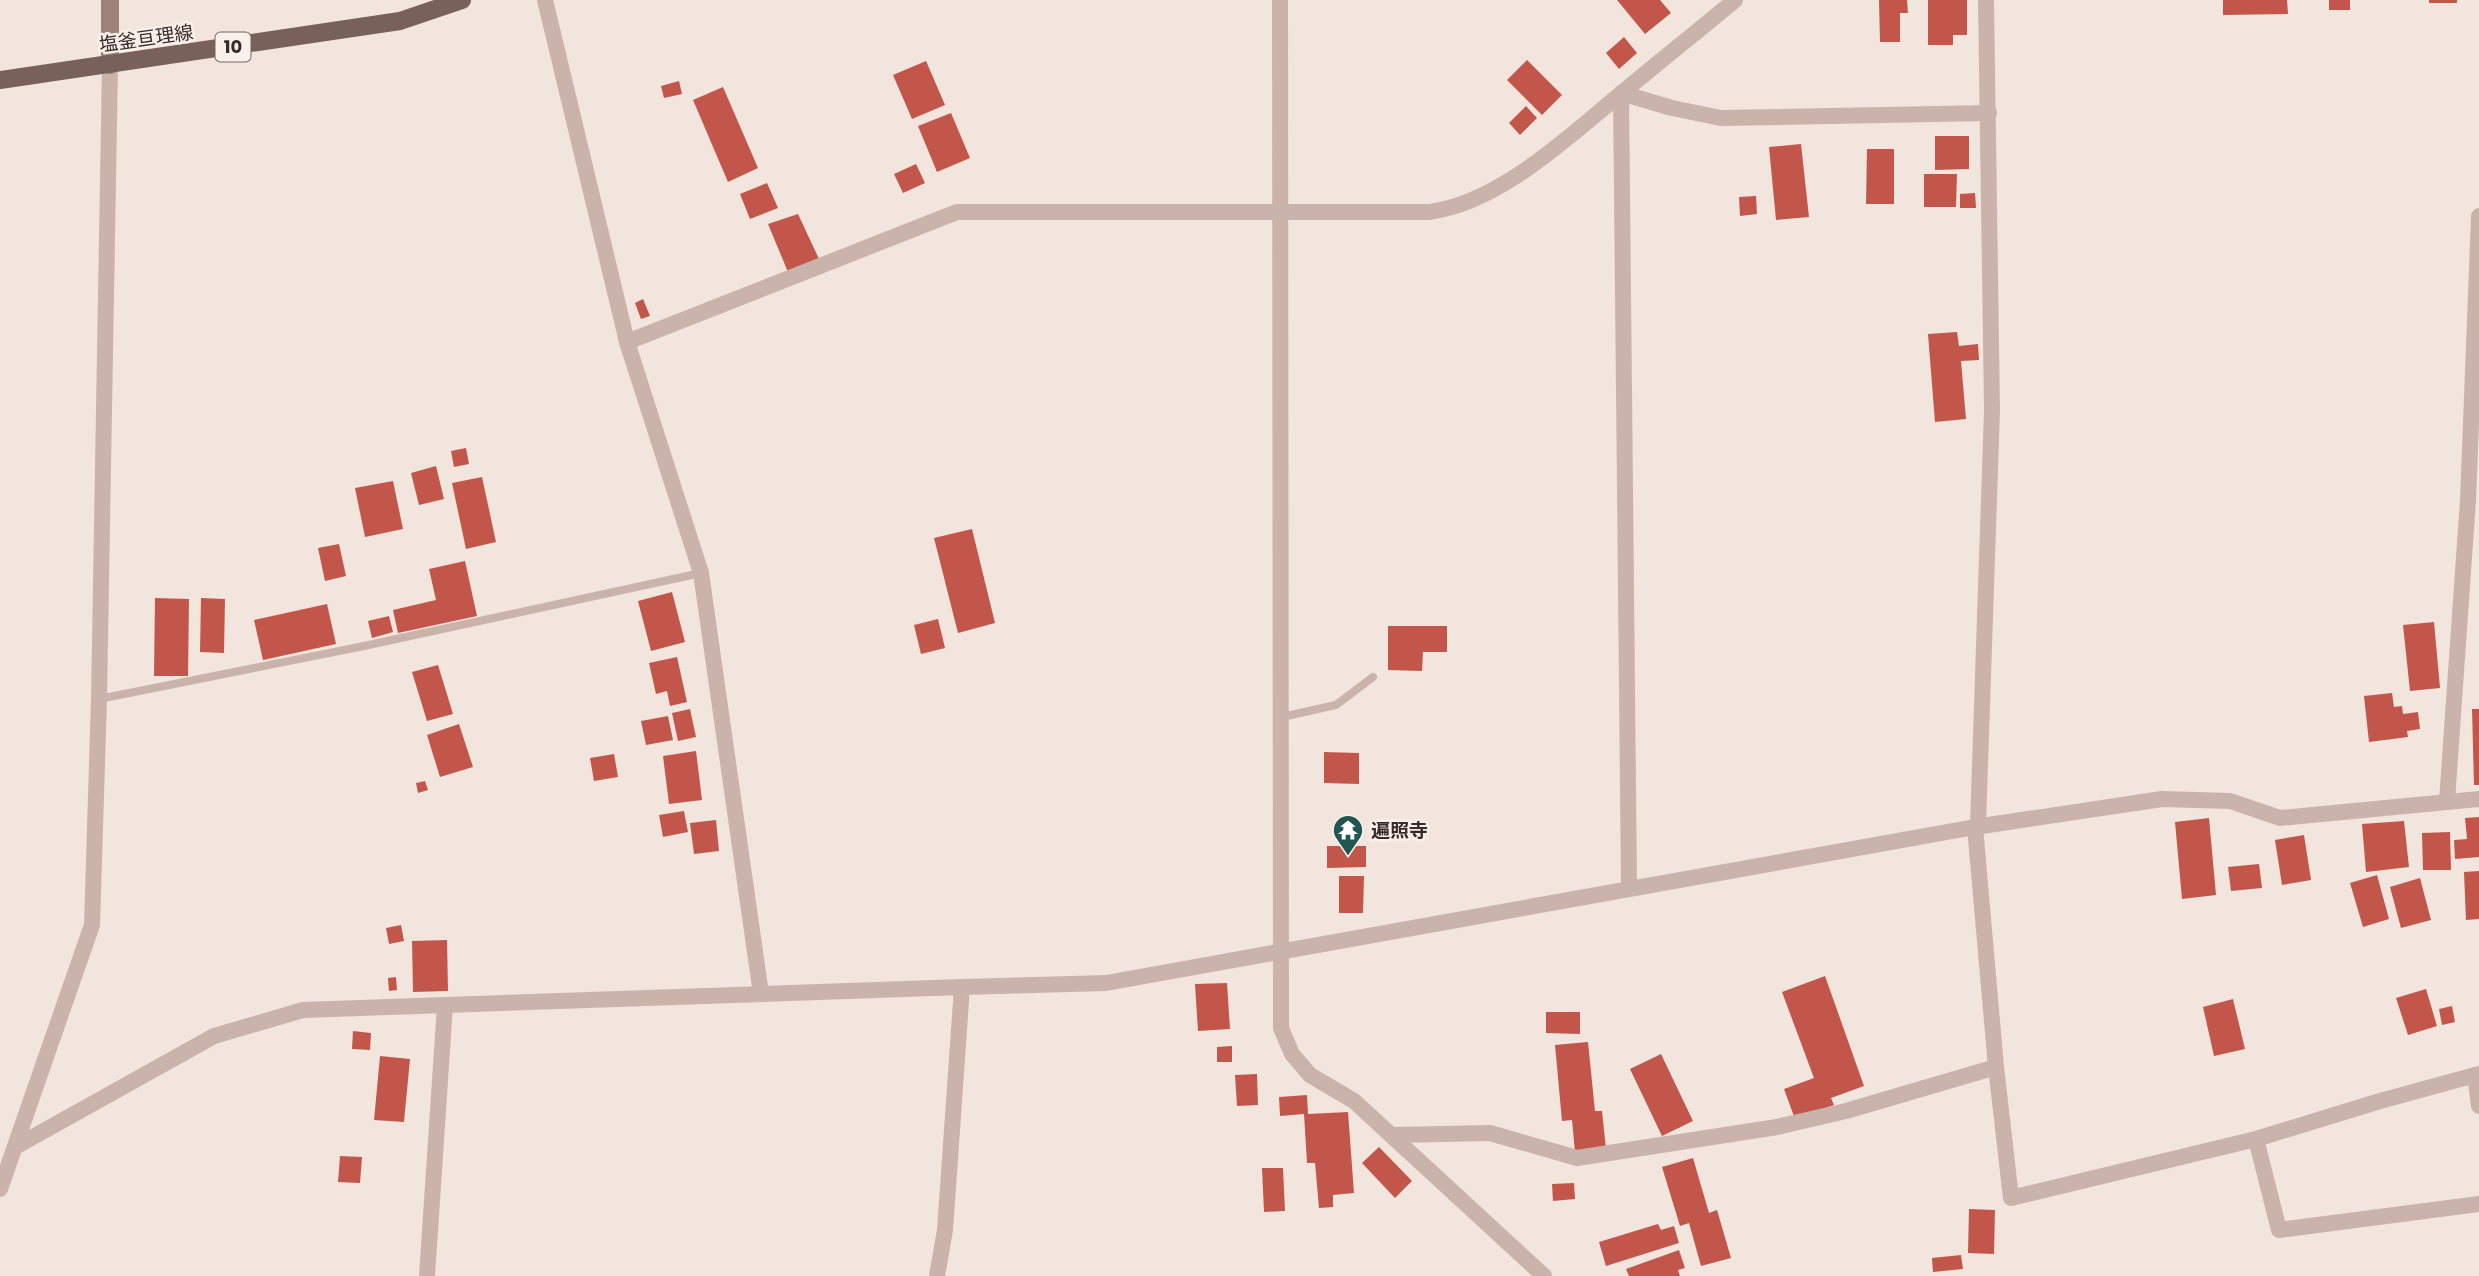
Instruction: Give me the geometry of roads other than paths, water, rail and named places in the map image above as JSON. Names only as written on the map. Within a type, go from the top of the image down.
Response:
[{"type":"main road","name":"塩釜亘理線","points":[[0,80],[400,21],[462,0]]},
{"type":"street","points":[[0,1189],[92,925],[99,699],[110,0]]},
{"type":"street","points":[[545,0],[627,342],[701,573],[761,994]]},
{"type":"street","points":[[1280,0],[1281,1028],[1292,1054],[1310,1075],[1354,1101],[1544,1276]]},
{"type":"street","points":[[627,342],[957,212],[1429,212],[1451,209],[1506,182],[1552,151],[1735,0]]},
{"type":"street","points":[[1986,0],[1992,410],[1978,824],[1975,827],[1996,1067],[2011,1198],[2256,1139],[2477,1074],[2479,1106]]},
{"type":"street","points":[[1621,93],[1672,108],[1721,118],[1989,113]]},
{"type":"street","points":[[1621,93],[1629,888]]},
{"type":"street","points":[[2447,801],[2468,500],[2479,216]]},
{"type":"street","points":[[15,1147],[214,1036],[303,1010],[1106,983],[1975,827],[2162,799],[2230,801],[2280,818],[2479,799]]},
{"type":"street","points":[[937,1276],[945,1230],[962,987]]},
{"type":"street","points":[[427,1276],[445,1005]]},
{"type":"street","points":[[1392,1135],[1490,1133],[1577,1158],[1811,1119],[1858,1108],[1996,1067]]},
{"type":"street","points":[[2256,1139],[2279,1230],[2479,1204]]},
{"type":"lane","points":[[99,699],[364,646],[701,573]]},
{"type":"lane","points":[[1282,717],[1336,705],[1373,677]]},
{"type":"place","name":"遍照寺","points":[[1348,857]]}]
